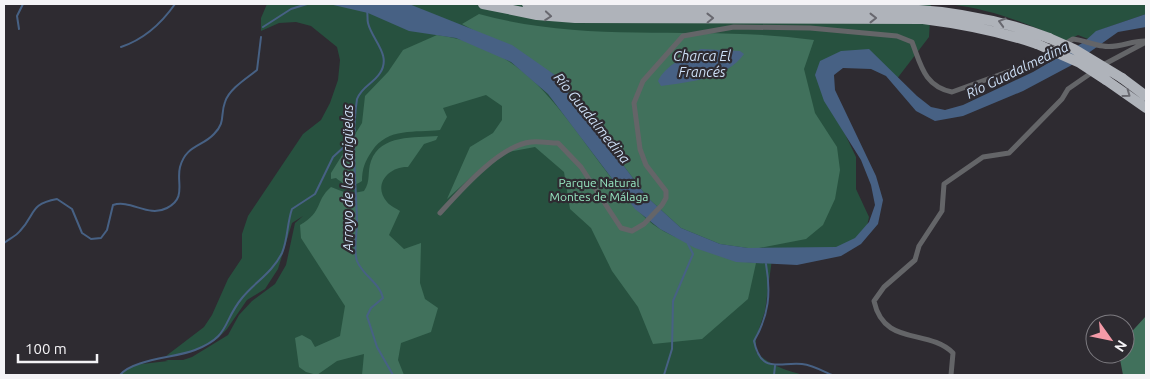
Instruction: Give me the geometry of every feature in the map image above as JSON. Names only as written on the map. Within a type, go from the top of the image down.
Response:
[{"type":"highway","points":[[483,4],[537,15],[575,18],[923,19],[965,24],[1000,31],[1037,44],[1080,63],[1146,108]]},
{"type":"highway","points":[[527,4],[572,9],[916,9],[989,18],[1074,49],[1122,78],[1146,96]]},
{"type":"street","points":[[440,213],[462,189],[508,149],[530,142],[540,142],[558,144],[581,167],[621,228],[632,231],[644,224],[662,205],[666,198],[666,190],[646,164],[640,149],[634,103],[643,81],[683,36],[734,27],[810,28],[898,36],[912,42],[926,78],[940,89],[952,92],[1035,62],[1073,39],[1086,40],[1104,46],[1120,46],[1134,40],[1146,41]]},
{"type":"street","points":[[951,375],[953,353],[943,344],[909,336],[886,325],[876,310],[874,301],[884,287],[915,260],[919,246],[942,211],[944,184],[983,157],[1009,153],[1062,99],[1068,89],[1108,61],[1146,41]]},
{"type":"green space","name":"Parque Natural Montes de Málaga","points":[[267,4],[931,4],[929,37],[896,80],[847,57],[829,80],[835,113],[856,157],[856,189],[869,217],[865,235],[854,241],[809,256],[772,259],[765,311],[756,338],[756,352],[772,364],[803,375],[120,375],[133,365],[168,361],[165,360],[183,360],[192,357],[228,335],[239,315],[252,301],[275,284],[286,265],[295,223],[303,216],[292,223],[278,269],[265,289],[247,300],[227,329],[217,339],[189,353],[166,356],[204,327],[212,315],[228,279],[242,258],[242,234],[248,216],[303,134],[321,120],[330,103],[338,80],[340,60],[337,47],[311,26],[296,22],[279,23],[261,31],[261,18]]},
{"type":"green space","points":[[949,4],[1146,4],[1146,14],[1097,31],[1088,39],[1078,35],[1067,41],[995,14]]},
{"type":"green space","points":[[479,14],[563,29],[604,32],[730,34],[814,40],[804,69],[815,113],[837,147],[840,170],[835,199],[823,225],[806,239],[759,248],[720,244],[681,228],[648,198],[555,75],[462,24]]},
{"type":"green space","points":[[437,35],[469,42],[496,53],[540,87],[629,200],[653,224],[670,234],[734,260],[756,263],[748,299],[702,339],[653,344],[638,307],[612,271],[591,228],[570,209],[564,172],[535,147],[503,153],[480,169],[447,199],[470,147],[493,133],[502,120],[502,106],[486,95],[443,108],[447,117],[440,130],[403,133],[386,138],[378,143],[363,169],[362,181],[355,185],[343,183],[336,178],[331,179],[331,173],[362,123],[365,96],[388,72],[403,50]]},
{"type":"green space","points":[[438,136],[436,140],[424,144],[408,167],[389,173],[382,183],[381,189],[387,202],[400,211],[389,235],[404,249],[421,243],[420,283],[425,299],[438,308],[431,332],[401,343],[398,360],[404,375],[362,375],[364,354],[337,361],[317,375],[306,372],[299,367],[295,338],[302,335],[311,340],[315,347],[340,336],[345,306],[301,238],[300,225],[313,215],[322,197],[331,187],[349,194],[364,191],[371,161],[382,146],[399,139]]},
{"type":"green space","points":[[1146,316],[1146,375],[1123,375],[1121,364],[1135,364],[1135,328]]},
{"type":"water","points":[[329,4],[409,4],[512,45],[555,75],[648,198],[681,228],[720,244],[748,248],[836,247],[855,238],[869,222],[875,205],[871,185],[861,160],[824,101],[815,75],[820,61],[841,51],[869,49],[917,96],[931,107],[945,110],[963,105],[1033,72],[1084,42],[1096,31],[1146,14],[1146,27],[1118,32],[1070,66],[1023,91],[963,116],[935,121],[916,111],[886,76],[871,69],[843,68],[834,75],[835,90],[876,176],[883,200],[878,224],[861,244],[841,256],[797,265],[736,262],[695,248],[660,229],[635,209],[548,94],[511,62],[456,38],[409,31],[368,13]]},
{"type":"water","name":"Charca El Francés","points":[[701,49],[740,51],[744,54],[727,69],[717,74],[695,81],[661,86],[658,81],[671,66]]},
{"type":"waterway","points":[[19,29],[17,16],[23,4]]},
{"type":"waterway","points":[[121,47],[138,40],[152,30],[175,4]]},
{"type":"waterway","points":[[263,27],[291,9],[307,4]]},
{"type":"waterway","name":"Arroyo de las Carigüelas","points":[[367,11],[370,29],[383,54],[384,60],[380,73],[362,91],[357,99],[354,145],[357,223],[355,252],[357,261],[363,271],[379,288],[383,298],[371,308],[367,316],[377,347],[393,375]]},
{"type":"waterway","points":[[4,243],[18,233],[37,207],[48,201],[57,199],[72,209],[82,233],[91,239],[101,238],[107,230],[113,205],[126,204],[153,211],[167,208],[173,204],[179,195],[180,167],[186,154],[218,130],[227,97],[239,84],[257,70],[261,37]]},
{"type":"waterway","points":[[120,375],[134,365],[195,350],[207,345],[220,334],[242,298],[278,260],[282,253],[292,209],[315,194],[333,157],[345,146],[355,130]]},
{"type":"waterway","points":[[664,375],[672,349],[673,301],[693,254],[688,244]]},
{"type":"waterway","points":[[766,264],[768,304],[763,322],[754,341],[761,358],[766,362],[778,365],[806,365],[832,375]]},
{"type":"waterway","points":[[774,375],[775,366]]},
{"type":"water label","name":"Río Guadalmedina","points":[[1017,70]]},
{"type":"water label","name":"Río Guadalmedina","points":[[592,118]]}]
